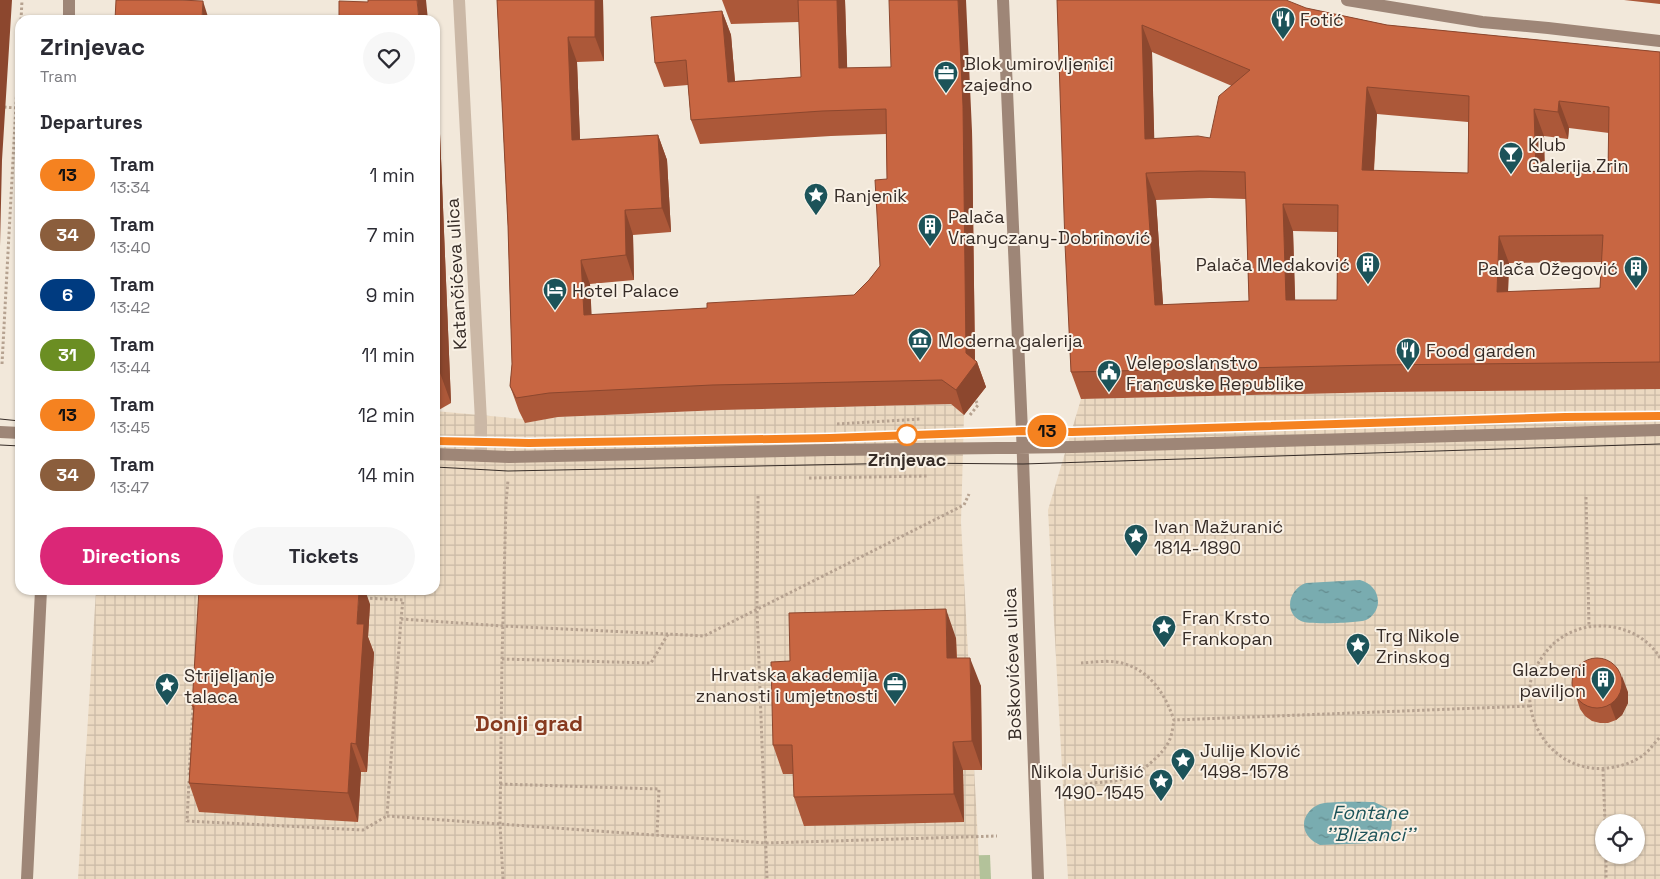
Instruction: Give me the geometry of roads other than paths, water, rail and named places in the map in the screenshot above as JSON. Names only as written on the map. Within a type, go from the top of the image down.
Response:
[{"type":"street","points":[[68,15],[69,0]]},
{"type":"street","name":"Katančićeva ulica","points":[[459,0],[481,421],[481,456]]},
{"type":"street","name":"Boškovićeva ulica","points":[[1004,0],[1038,879]]},
{"type":"street","points":[[1347,0],[1482,22],[1660,41]]},
{"type":"street","points":[[440,454],[481,456],[1072,447],[1660,430]]},
{"type":"street","points":[[0,432],[15,433]]},
{"type":"street","points":[[27,879],[41,595]]},
{"type":"water","points":[[1360,580],[1373,588],[1378,598],[1376,610],[1366,620],[1313,623],[1301,621],[1292,612],[1290,601],[1292,595],[1300,586],[1306,583]]},
{"type":"water","name":"Fontane ''Blizanci''","points":[[1374,802],[1387,808],[1392,819],[1392,825],[1388,834],[1379,841],[1373,843],[1320,845],[1311,839],[1305,831],[1304,821],[1307,815],[1314,807],[1320,804]]},
{"type":"tram line","points":[[440,441],[510,443],[830,438],[1585,416],[1660,416]]},
{"type":"tram line","name":"13","points":[[440,441],[510,443],[830,438],[1022,431],[1072,432],[1565,417],[1660,416]]},
{"type":"tram line","points":[[0,419],[15,420]]},
{"type":"tram line","points":[[440,467],[508,471],[908,463],[1023,464],[1660,444]]},
{"type":"tram line","points":[[0,445],[15,446]]},
{"type":"place","name":"Fotić","points":[[1283,40]]},
{"type":"place","name":"Blok umirovljenici zajedno","points":[[946,94]]},
{"type":"place","name":"Klub Galerija Zrin","points":[[1511,175]]},
{"type":"place","name":"Ranjenik","points":[[816,216]]},
{"type":"place","name":"Palača Vranyczany-Dobrinović","points":[[930,247]]},
{"type":"place","name":"Palača Medaković","points":[[1368,285]]},
{"type":"place","name":"Palača Ožegović","points":[[1636,289]]},
{"type":"place","name":"Hotel Palace","points":[[555,311]]},
{"type":"place","name":"Moderna galerija","points":[[920,361]]},
{"type":"place","name":"Food garden","points":[[1408,371]]},
{"type":"place","name":"Veleposlanstvo Francuske Republike","points":[[1109,393]]},
{"type":"place","name":"Zrinjevac","points":[[907,435]]},
{"type":"place","name":"Ivan Mažuranić 1814-1890","points":[[1136,557]]},
{"type":"place","name":"Fran Krsto Frankopan","points":[[1164,648]]},
{"type":"place","name":"Trg Nikole Zrinskog","points":[[1358,666]]},
{"type":"place","name":"Glazbeni paviljon","points":[[1603,700]]},
{"type":"place","name":"Hrvatska akademija znanosti i umjetnosti","points":[[895,705]]},
{"type":"place","name":"Strijeljanje talaca","points":[[167,706]]},
{"type":"place","name":"Julije Klović 1498-1578","points":[[1183,781]]},
{"type":"place","name":"Nikola Jurišić 1490-1545","points":[[1161,802]]},
{"type":"district","name":"Donji grad","points":[[529,723]]}]
